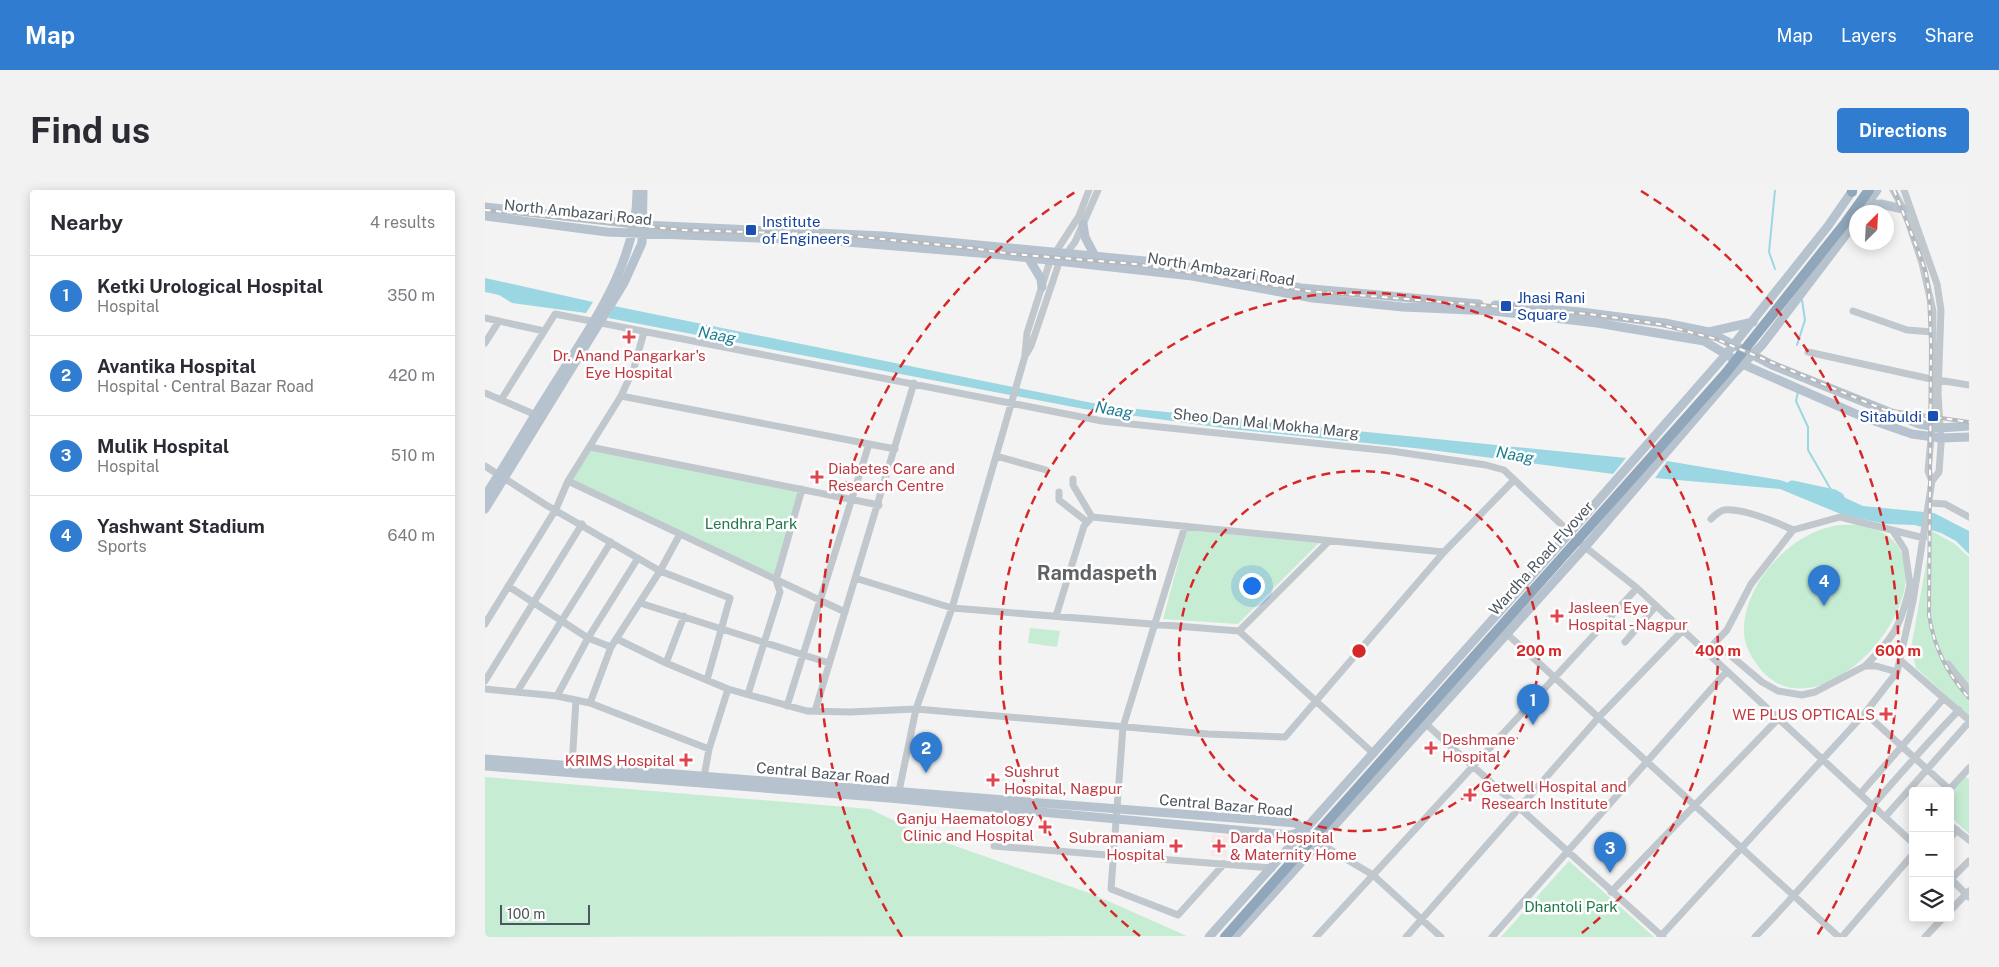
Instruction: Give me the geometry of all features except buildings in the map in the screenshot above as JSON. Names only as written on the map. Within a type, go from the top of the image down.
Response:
[{"type":"highway","name":"Wardha Road Flyover","points":[[1218,937],[1728,360],[1847,210],[1854,190]]},
{"type":"highway","name":"Wardha Road Flyover","points":[[1225,937],[1719,380],[1846,222],[1869,190]]},
{"type":"main road","points":[[485,496],[501,477],[635,261],[642,243],[637,190]]},
{"type":"main road","points":[[485,509],[535,415],[596,323],[626,255],[632,233],[640,227],[643,190]]},
{"type":"main road","points":[[1209,937],[1374,754],[1726,355],[1828,226],[1854,190]]},
{"type":"main road","points":[[1867,205],[1877,190]]},
{"type":"main road","name":"North Ambazari Road","points":[[485,207],[640,227],[835,241],[1029,259],[1054,259],[1065,254],[1095,256],[1166,263],[1301,288],[1581,312],[1665,323],[1709,332],[1767,363],[1936,432]]},
{"type":"main road","points":[[1894,207],[1903,209]]},
{"type":"main road","points":[[543,213],[543,223]]},
{"type":"main road","name":"North Ambazari Road","points":[[485,216],[632,233]]},
{"type":"main road","points":[[1083,224],[1085,236],[1095,256]]},
{"type":"main road","name":"North Ambazari Road","points":[[640,227],[884,236],[1192,276],[1313,298],[1403,307],[1493,311],[1703,341],[1742,364],[1863,417],[1912,434],[1936,432]]},
{"type":"main road","points":[[1233,937],[1585,547],[1734,373],[1762,345],[1849,231]]},
{"type":"main road","points":[[1029,259],[1041,279],[1042,287]]},
{"type":"main road","points":[[1580,322],[1581,312]]},
{"type":"main road","points":[[1709,332],[1753,321]]},
{"type":"main road","points":[[1762,345],[1767,363]]},
{"type":"main road","points":[[1734,373],[1757,371]]},
{"type":"main road","points":[[1936,432],[1969,426]]},
{"type":"main road","points":[[1936,432],[1969,437]]},
{"type":"main road","name":"Central Bazar Road","points":[[485,759],[705,777],[898,796]]},
{"type":"main road","name":"Central Bazar Road","points":[[485,766],[1116,813],[1289,834],[1305,831],[1319,843]]},
{"type":"street","points":[[898,796],[916,709],[952,608],[1025,356],[1027,333],[1042,287],[1054,259],[1075,223],[1089,190]]},
{"type":"street","points":[[1065,254],[1075,242],[1099,190]]},
{"type":"street","points":[[1426,724],[1662,937],[1741,847],[1865,714],[1897,672],[1901,661],[1929,507],[1932,480],[1928,470],[1936,432],[1931,293],[1903,209],[1893,190]]},
{"type":"street","points":[[1906,192],[1937,284],[1941,310],[1935,379]]},
{"type":"street","points":[[1025,356],[1031,346],[1054,259]]},
{"type":"street","points":[[1853,311],[1907,330],[1933,332]]},
{"type":"street","name":"Sheo Dan Mal Mokha Marg","points":[[544,331],[555,314],[1102,421],[1230,433],[1433,456],[1504,470],[1585,547],[1637,588],[1909,839]]},
{"type":"street","points":[[485,318],[544,331],[501,400]]},
{"type":"street","points":[[485,343],[499,321]]},
{"type":"street","points":[[485,624],[556,509],[568,481],[621,396],[635,368],[644,332]]},
{"type":"street","points":[[1808,352],[1969,385]]},
{"type":"street","points":[[815,712],[914,383]]},
{"type":"street","points":[[485,393],[535,415]]},
{"type":"street","points":[[621,396],[895,449]]},
{"type":"street","points":[[787,706],[869,444]]},
{"type":"street","points":[[590,447],[879,504]]},
{"type":"street","points":[[995,456],[1045,470]]},
{"type":"street","points":[[485,466],[660,571],[731,598],[707,680]]},
{"type":"street","points":[[1056,616],[1089,519],[1073,485],[1073,479]]},
{"type":"street","points":[[617,638],[666,663],[728,689],[815,712],[916,709],[1123,727],[1285,737],[1444,552],[1514,480]]},
{"type":"street","points":[[568,481],[845,612]]},
{"type":"street","points":[[748,694],[780,592],[776,580],[802,489]]},
{"type":"street","points":[[1059,492],[1059,500],[1089,519],[1185,526],[1444,552]]},
{"type":"street","points":[[1929,507],[1945,504],[1969,517]]},
{"type":"street","points":[[1711,519],[1721,511],[1727,510],[1752,515],[1793,530],[1840,517],[1893,532],[1924,536]]},
{"type":"street","points":[[485,680],[534,604],[581,524]]},
{"type":"street","points":[[1185,526],[1123,727],[1111,889],[1178,915],[1224,864]]},
{"type":"street","points":[[1706,652],[1717,644],[1727,630],[1751,584],[1793,530]]},
{"type":"street","points":[[1893,532],[1905,550],[1910,585]]},
{"type":"street","points":[[591,703],[611,646],[660,571],[680,534]]},
{"type":"street","points":[[1239,631],[1329,541]]},
{"type":"street","points":[[517,692],[611,542]]},
{"type":"street","points":[[557,696],[588,638],[638,558]]},
{"type":"street","points":[[1717,644],[1762,682],[1778,691],[1802,695],[1815,692],[1865,666],[1888,644],[1900,624],[1910,585],[1918,574]]},
{"type":"street","points":[[855,578],[952,608],[1239,631],[1374,754]]},
{"type":"street","points":[[509,586],[588,638],[611,646]]},
{"type":"street","points":[[1316,937],[1637,588]]},
{"type":"street","points":[[640,603],[829,664]]},
{"type":"street","points":[[1625,642],[1656,606]]},
{"type":"street","points":[[666,663],[684,616]]},
{"type":"street","points":[[1406,937],[1599,717],[1683,631]]},
{"type":"street","points":[[1506,633],[1840,937],[1909,859]]},
{"type":"street","points":[[1885,817],[1969,720],[1901,661]]},
{"type":"street","points":[[1948,664],[1969,690]]},
{"type":"street","points":[[1865,666],[1875,666],[1897,672]]},
{"type":"street","points":[[1492,937],[1727,671]]},
{"type":"street","points":[[485,689],[557,696],[591,703],[709,749]]},
{"type":"street","points":[[705,777],[709,749],[728,689]]},
{"type":"street","points":[[1860,794],[1944,698]]},
{"type":"street","points":[[572,766],[575,700]]},
{"type":"street","points":[[1755,937],[1795,896],[1871,804],[1959,710]]},
{"type":"street","points":[[1865,714],[1946,787]]},
{"type":"street","points":[[1611,892],[1779,718]]},
{"type":"street","points":[[1952,787],[1968,772]]},
{"type":"street","points":[[1954,828],[1969,840]]},
{"type":"street","points":[[1954,833],[1957,830]]},
{"type":"street","points":[[1319,843],[1373,874],[1441,937]]},
{"type":"street","points":[[994,846],[1272,868]]},
{"type":"street","points":[[1952,877],[1969,861]]},
{"type":"street","points":[[1954,881],[1968,894],[1954,907]]},
{"type":"street","points":[[1925,937],[1939,922]]},
{"type":"shaded area","name":"Darda Hospital & Maternity Home","points":[[1212,834],[1228,836],[1227,857],[1210,856]]},
{"type":"green space","name":"Lendhra Park","points":[[588,450],[801,492],[776,580],[568,481]]},
{"type":"green space","points":[[1860,525],[1888,536],[1904,560],[1904,590],[1892,621],[1871,651],[1843,674],[1813,687],[1784,686],[1758,666],[1746,644],[1744,628],[1746,612],[1752,595],[1772,565],[1799,541],[1814,532],[1833,526]]},
{"type":"green space","points":[[1187,530],[1319,543],[1238,624],[1163,619]]},
{"type":"green space","points":[[1932,531],[1955,544],[1969,557],[1969,716],[1916,668],[1911,648]]},
{"type":"green space","points":[[1030,628],[1060,631],[1057,647],[1028,643]]},
{"type":"green space","points":[[1965,776],[1969,779],[1969,834],[1954,820],[1954,788]]},
{"type":"green space","points":[[485,777],[870,809],[924,835],[1092,894],[1187,936],[485,937]]},
{"type":"green space","name":"Dhantoli Park","points":[[1569,861],[1654,937],[1501,937]]},
{"type":"water","points":[[485,278],[593,302],[586,313],[512,303],[499,295],[485,292]]},
{"type":"water","points":[[614,306],[1107,406],[1626,458],[1613,474],[1423,449],[1231,429],[1084,409],[608,318]]},
{"type":"water","points":[[1667,461],[1780,480],[1812,491],[1837,494],[1863,506],[1934,513],[1969,531],[1969,554],[1956,541],[1941,533],[1915,525],[1886,524],[1843,515],[1780,489],[1655,478]]},
{"type":"waterway","points":[[1775,190],[1769,252],[1775,269]]},
{"type":"waterway","points":[[1797,345],[1805,320],[1802,300]]},
{"type":"waterway","points":[[1798,392],[1796,401],[1808,427],[1808,450],[1834,495]]},
{"type":"waterway","name":"Naag","points":[[1792,486],[1834,495],[1839,498]]},
{"type":"railway","points":[[1894,190],[1926,273],[1929,293],[1931,344],[1929,615],[1938,649],[1954,679],[1969,698]]},
{"type":"railway","points":[[485,210],[683,230],[842,235],[1012,254],[1135,264],[1308,291],[1589,314],[1659,324],[1716,339],[1885,410],[1969,422]]},
{"type":"place","name":"Institute of Engineers","points":[[751,230]]},
{"type":"place","name":"Jhasi Rani Square","points":[[1506,306]]},
{"type":"place","name":"Dr. Anand Pangarkar's Eye Hospital","points":[[629,337]]},
{"type":"place","name":"Sitabuldi","points":[[1933,416]]},
{"type":"place","name":"Diabetes Care and Research Centre","points":[[817,477]]},
{"type":"place","name":"Yashwant Stadium","points":[[1824,606]]},
{"type":"place","name":"Jasleen Eye Hospital - Nagpur","points":[[1557,616]]},
{"type":"place","name":"WE PLUS OPTICALS","points":[[1886,714]]},
{"type":"place","name":"Ketki Urological Hospital","points":[[1533,725]]},
{"type":"place","name":"Deshmane Hospital","points":[[1431,748]]},
{"type":"place","name":"KRIMS Hospital","points":[[686,760]]},
{"type":"place","name":"Avantika Hospital","points":[[926,773]]},
{"type":"place","name":"Sushrut Hospital, Nagpur","points":[[993,780]]},
{"type":"place","name":"Getwell Hospital and Research Institute","points":[[1470,795]]},
{"type":"place","name":"Ganju Haematology Clinic and Hospital","points":[[1045,827]]},
{"type":"place","name":"Subramaniam Hospital","points":[[1176,846]]},
{"type":"place","name":"Darda Hospital & Maternity Home","points":[[1219,846]]},
{"type":"place","name":"Mulik Hospital","points":[[1610,873]]},
{"type":"district","name":"Ramdaspeth","points":[[1097,573]]}]
